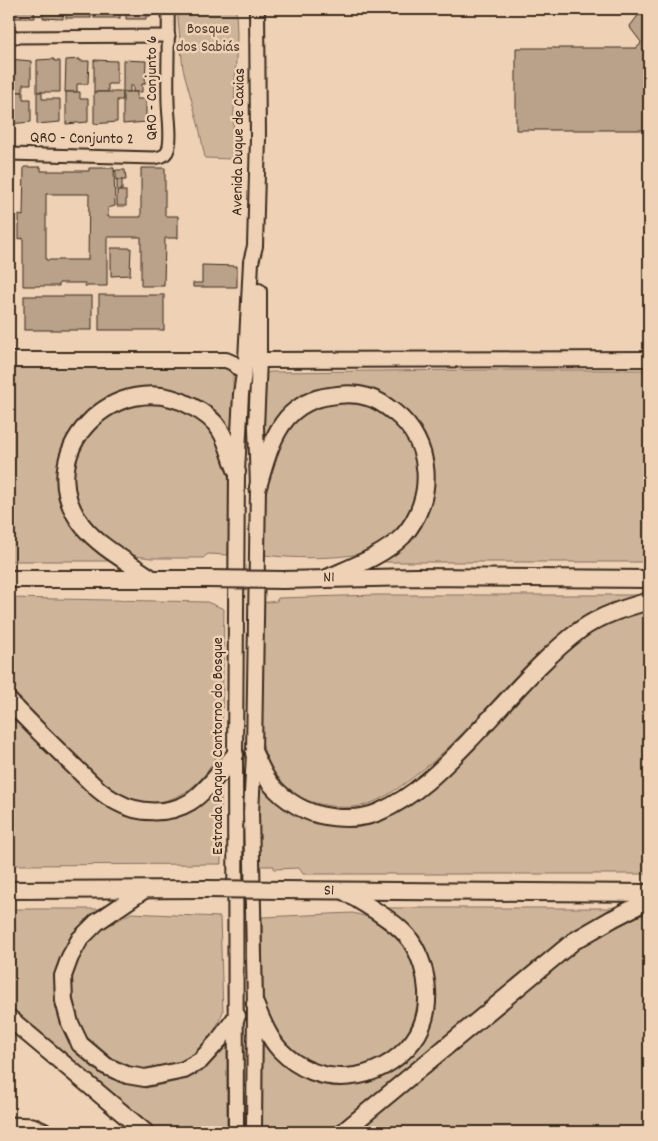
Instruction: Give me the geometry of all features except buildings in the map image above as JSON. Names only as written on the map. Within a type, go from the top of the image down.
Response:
[{"type":"highway","points":[[258,487],[277,432],[287,418],[305,402],[320,397],[354,394],[368,397],[385,405],[407,423],[423,451],[426,465],[426,481],[418,515],[402,536],[382,552],[327,578]]},
{"type":"highway","points":[[151,578],[91,535],[82,524],[69,500],[66,482],[69,455],[75,438],[85,424],[106,407],[129,398],[155,395],[170,398],[185,403],[201,412],[220,428],[237,472]]},
{"type":"highway","name":"N1","points":[[9,579],[649,579]]},
{"type":"highway","points":[[254,753],[266,778],[287,800],[299,807],[314,814],[347,819],[378,812],[402,800],[445,767],[552,654],[581,630],[604,616],[649,601]]},
{"type":"highway","points":[[9,701],[106,796],[129,808],[146,811],[178,808],[190,802],[201,793],[234,755]]},
{"type":"highway","name":"S1","points":[[9,890],[208,889],[649,893]]},
{"type":"highway","points":[[144,890],[97,922],[80,939],[70,957],[63,976],[64,1001],[70,1023],[80,1044],[106,1066],[145,1078],[184,1070],[200,1061],[237,1016]]},
{"type":"highway","points":[[255,1004],[267,1032],[280,1050],[302,1067],[327,1077],[356,1076],[379,1070],[399,1056],[414,1040],[423,1022],[427,1002],[426,977],[419,956],[410,940],[395,925],[344,891]]},
{"type":"highway","points":[[343,1132],[574,941],[649,900]]},
{"type":"highway","points":[[9,1018],[145,1132]]},
{"type":"main road","name":"Avenida Duque de Caxias","points":[[251,362],[249,308],[251,262],[255,246],[258,138],[257,9]]},
{"type":"main road","name":"Avenida Duque de Caxias","points":[[251,362],[259,266],[259,253],[255,246]]},
{"type":"main road","points":[[9,360],[226,360],[233,363],[649,359]]},
{"type":"main road","name":"Estrada Parque Contorno do Bosque","points":[[251,362],[258,487],[254,753],[251,813],[255,1004],[254,1132]]},
{"type":"main road","name":"Estrada Parque Contorno do Bosque","points":[[236,1132],[237,1016],[234,755],[237,472],[251,362]]},
{"type":"street","name":"QRO - Conjunto 6","points":[[154,158],[166,154],[169,146],[168,9]]},
{"type":"street","points":[[9,36],[169,36]]},
{"type":"street","name":"QRO - Conjunto 2","points":[[9,154],[154,158]]},
{"type":"street","points":[[9,1123],[33,1124],[50,1132]]},
{"type":"green space","name":"Bosque dos Sabiás","points":[[177,9],[236,9],[237,34],[232,159],[205,158],[199,127],[183,69]]},
{"type":"green space","points":[[9,368],[232,368],[233,372],[234,449],[210,410],[128,392],[95,407],[85,415],[68,440],[59,481],[63,507],[75,528],[114,561],[9,561]]},
{"type":"green space","points":[[649,370],[649,562],[378,562],[408,540],[427,452],[373,395],[288,406],[262,442],[263,380],[269,372]]},
{"type":"green space","points":[[153,402],[173,404],[181,407],[207,425],[221,440],[228,464],[229,480],[228,555],[208,554],[203,558],[151,558],[128,555],[95,533],[71,493],[72,467],[84,437],[98,420],[130,405]]},
{"type":"green space","points":[[336,403],[366,406],[384,414],[406,438],[418,469],[417,501],[411,516],[383,545],[368,552],[323,558],[265,555],[267,483],[271,461],[279,440],[292,423],[310,410]]},
{"type":"green space","points":[[375,595],[646,595],[601,608],[574,623],[518,673],[467,728],[431,763],[389,794],[365,805],[351,807],[327,806],[306,800],[287,789],[269,765],[261,735],[260,603],[277,601],[278,598]]},
{"type":"green space","points":[[9,598],[207,602],[224,609],[222,736],[211,766],[202,778],[190,789],[176,797],[162,801],[146,802],[122,796],[99,783],[9,695]]},
{"type":"green space","points":[[649,608],[649,874],[303,874],[299,868],[274,869],[274,866],[256,866],[260,778],[308,814],[384,811],[589,627]]},
{"type":"green space","points":[[9,709],[139,817],[168,819],[199,806],[221,770],[221,864],[9,865]]},
{"type":"green space","points":[[382,908],[618,908],[373,1099],[334,1132],[258,1132],[258,1030],[305,1073],[395,1064],[432,992]]},
{"type":"green space","points":[[9,909],[99,909],[72,933],[61,954],[54,975],[55,1003],[61,1026],[73,1049],[101,1074],[124,1084],[146,1088],[187,1079],[206,1068],[227,1046],[227,1132],[155,1132],[9,1011]]},
{"type":"green space","points":[[131,913],[220,917],[223,1012],[213,1035],[195,1054],[181,1062],[145,1070],[129,1067],[110,1059],[87,1038],[77,1020],[72,1000],[71,978],[77,960],[86,944],[102,929]]},
{"type":"green space","points":[[353,913],[371,918],[403,945],[418,978],[418,1001],[414,1019],[407,1035],[393,1049],[375,1062],[355,1068],[328,1068],[306,1060],[287,1044],[274,1028],[263,1001],[262,917]]},
{"type":"green space","points":[[649,914],[649,1132],[352,1132],[568,953],[627,918]]}]
